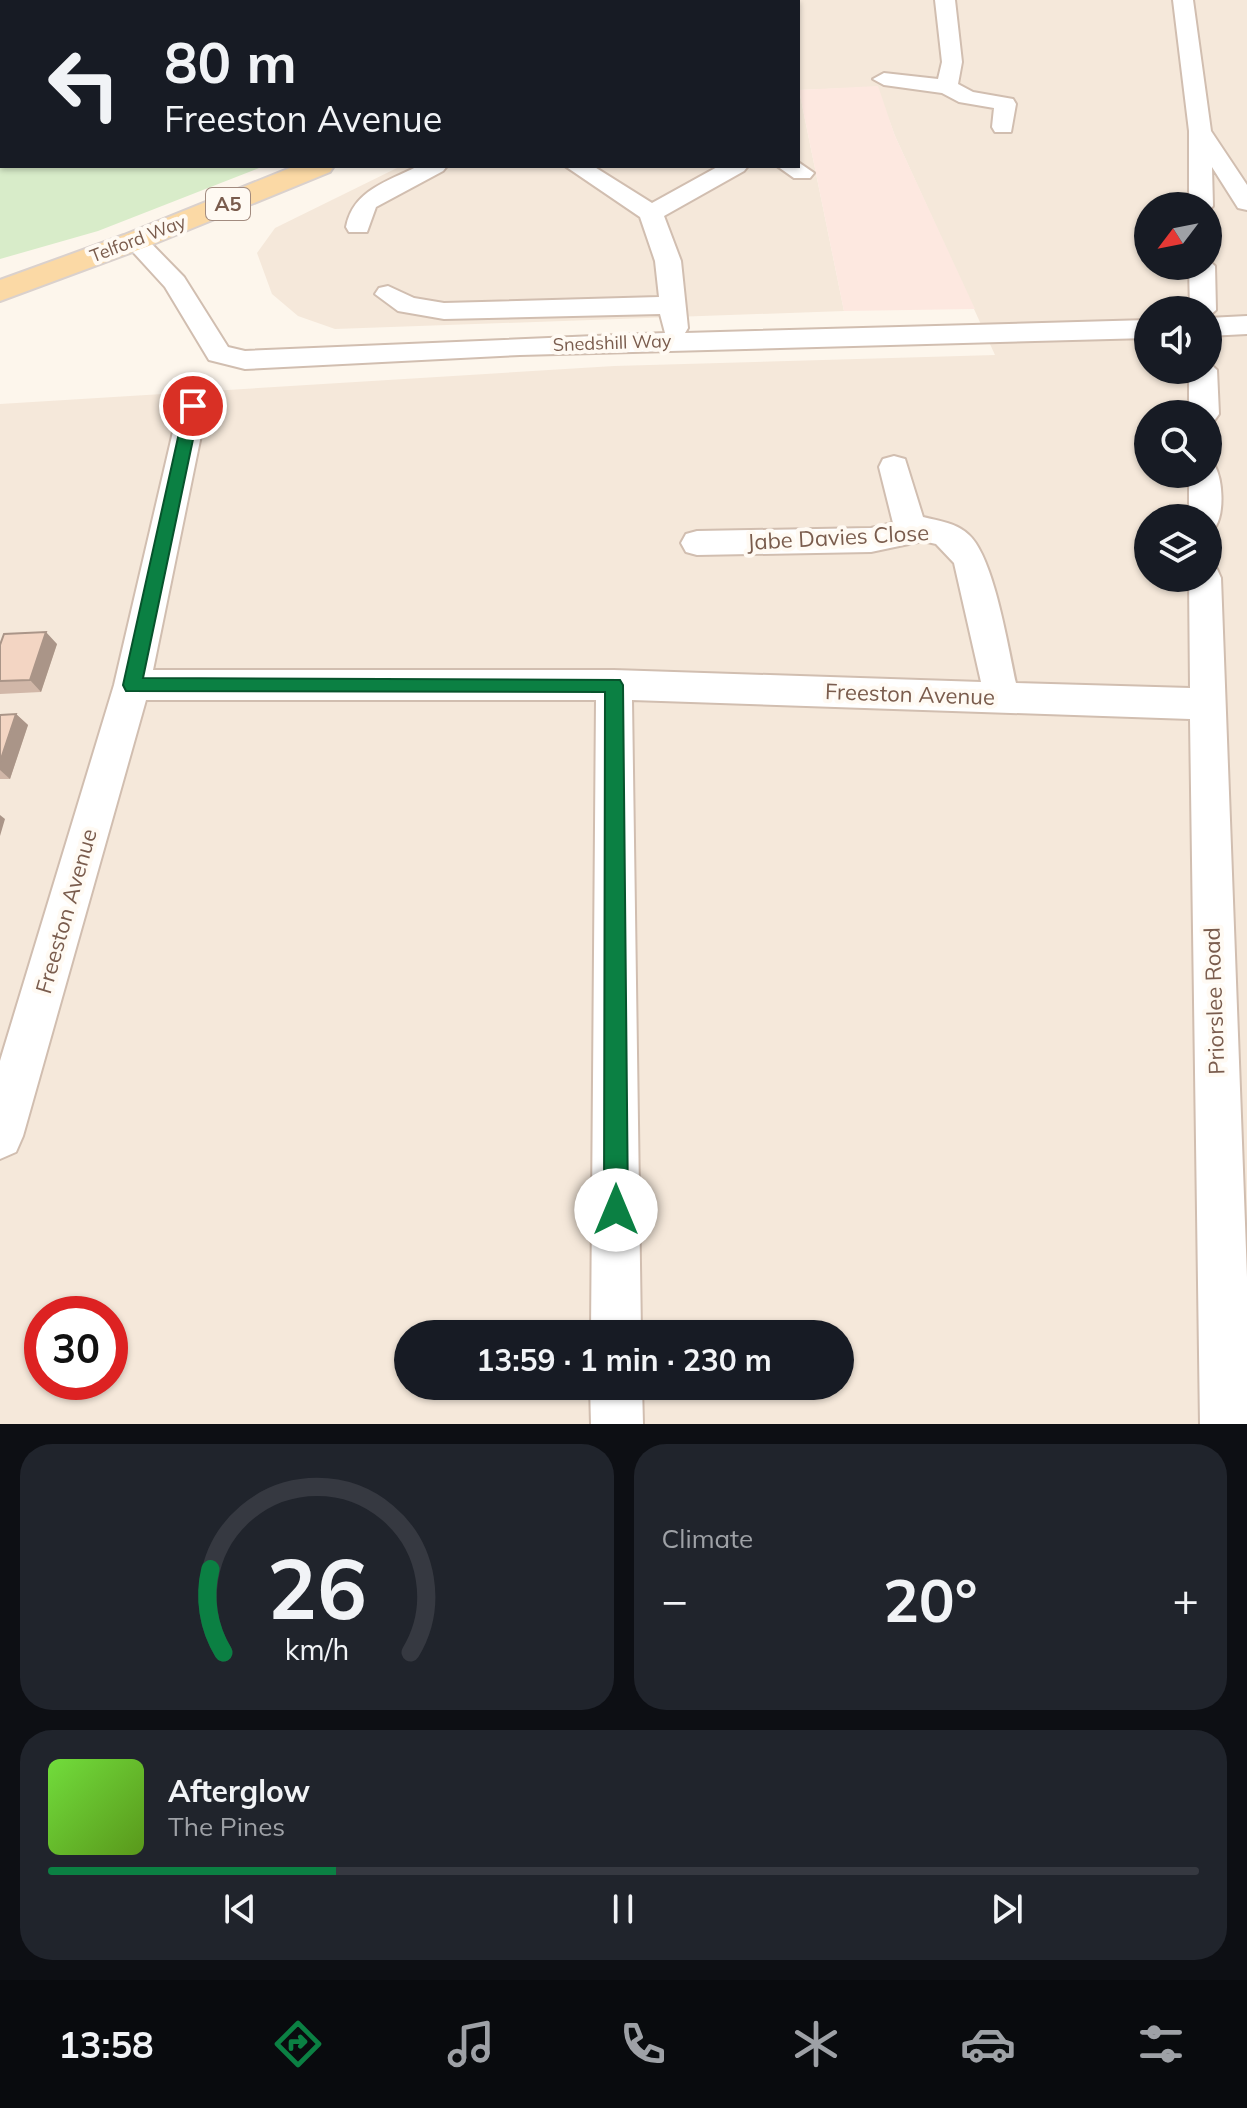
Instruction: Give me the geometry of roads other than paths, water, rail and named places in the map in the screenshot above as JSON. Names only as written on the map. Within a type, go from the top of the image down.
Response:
[{"type":"main road","name":"Telford Way","points":[[0,291],[135,241],[315,168]]},
{"type":"street","points":[[945,0],[952,62],[947,87]]},
{"type":"street","points":[[1183,0],[1200,131],[1201,192]]},
{"type":"street","points":[[884,79],[947,87],[967,97],[1005,104],[1003,127]]},
{"type":"street","points":[[1200,131],[1247,203]]},
{"type":"street","points":[[358,227],[361,210],[368,202],[431,168]]},
{"type":"street","points":[[580,168],[651,213],[668,261],[676,341]]},
{"type":"street","points":[[651,213],[732,168]]},
{"type":"street","name":"Snedshill Way","points":[[135,241],[175,283],[219,354],[245,360],[676,341],[1134,329]]},
{"type":"street","points":[[388,294],[407,305],[444,311],[673,305]]},
{"type":"street","points":[[1222,326],[1247,325]]},
{"type":"street","name":"Freeston Avenue","points":[[0,1136],[132,685],[193,406]]},
{"type":"street","points":[[894,467],[911,532]]},
{"type":"street","name":"Jabe Davies Close","points":[[697,543],[871,540],[923,529],[945,534],[959,544],[970,560],[1002,697]]},
{"type":"street","name":"Priorslee Road","points":[[1205,592],[1226,1424]]},
{"type":"street","name":"Freeston Avenue","points":[[132,685],[614,685],[1207,704]]},
{"type":"street","points":[[614,685],[616,1320]]},
{"type":"street","points":[[616,1400],[617,1424]]}]
